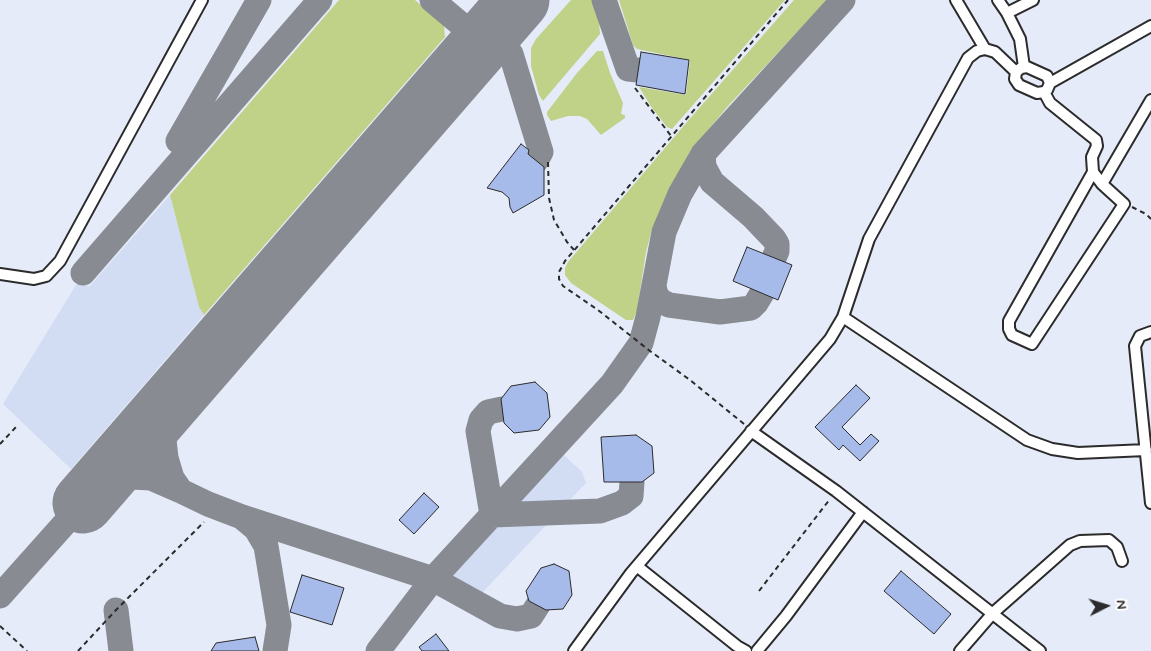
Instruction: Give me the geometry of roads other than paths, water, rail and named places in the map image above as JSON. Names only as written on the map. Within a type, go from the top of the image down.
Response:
[{"type":"street","points":[[0,274],[34,279],[46,276],[60,261],[202,0]]},
{"type":"street","points":[[956,0],[985,49]]},
{"type":"street","points":[[998,0],[1020,39],[1020,69],[1015,79],[1019,85],[1037,93],[1044,92],[1050,83],[1151,26]]},
{"type":"street","points":[[1007,13],[1033,0]]},
{"type":"street","points":[[574,651],[631,573],[830,339],[843,317],[869,239],[968,58],[977,51],[985,49],[995,52],[1020,69],[1044,74],[1050,83]]},
{"type":"street","points":[[1044,92],[1050,102],[1096,140],[1097,146],[1092,157],[1093,172],[1102,184],[1124,204],[1032,344],[1012,335],[1009,329],[1009,321],[1093,172]]},
{"type":"street","points":[[1102,184],[1151,100]]},
{"type":"street","points":[[843,317],[1028,440],[1052,449],[1078,453],[1146,450]]},
{"type":"street","points":[[1151,332],[1140,336],[1135,346],[1151,503]]},
{"type":"street","points":[[751,431],[836,491],[994,613],[1040,651]]},
{"type":"street","points":[[756,651],[786,616],[863,512]]},
{"type":"street","points":[[960,651],[994,613],[1070,545],[1080,541],[1109,540],[1117,547],[1122,561]]},
{"type":"street","points":[[638,567],[746,651]]}]
